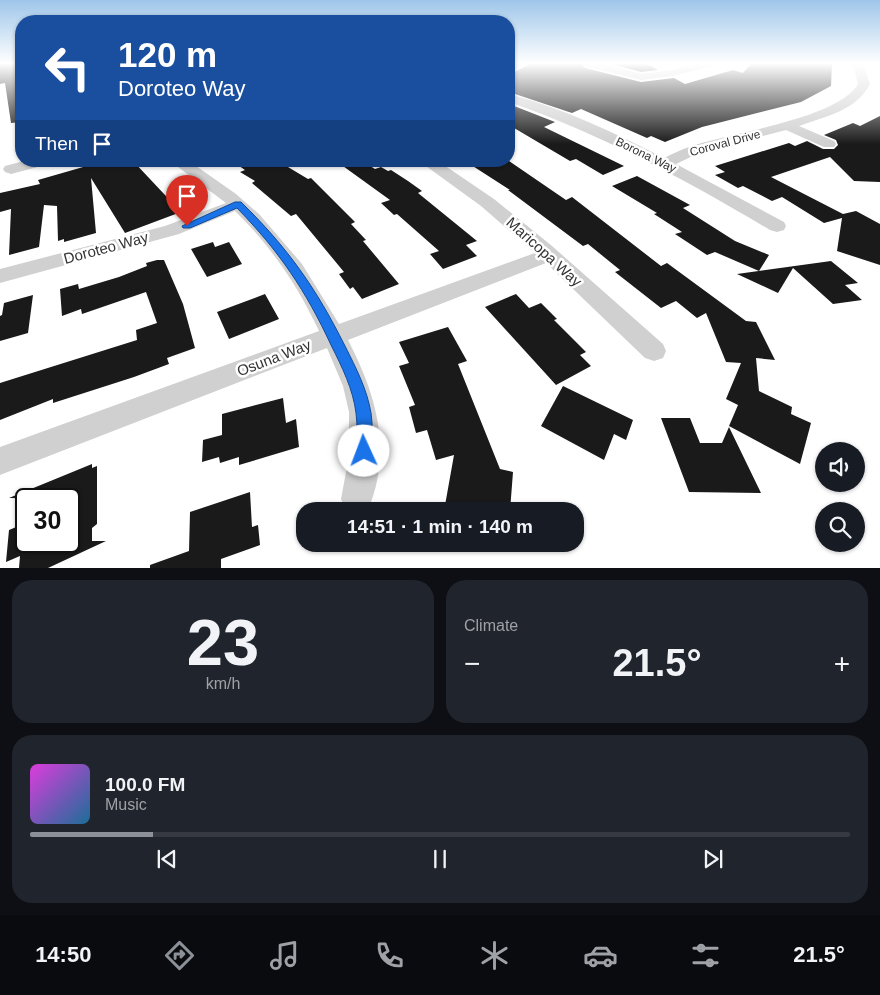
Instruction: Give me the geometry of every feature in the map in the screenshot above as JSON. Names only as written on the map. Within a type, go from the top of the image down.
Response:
[{"type":"street","name":"Coroval Drive","points":[[664,163],[694,150],[787,126],[844,105],[861,91]]},
{"type":"street","name":"Borona Way","points":[[515,100],[585,127],[664,163],[777,226]]},
{"type":"street","points":[[787,126],[829,144]]},
{"type":"street","points":[[11,169],[19,167]]},
{"type":"street","points":[[186,167],[238,204],[265,231],[290,261],[320,308],[356,382],[363,414],[364,451],[357,499]]},
{"type":"street","name":"Maricopa Way","points":[[436,167],[472,191],[548,255],[654,352]]},
{"type":"street","name":"Doroteo Way","points":[[0,276],[172,230],[238,204]]},
{"type":"street","name":"Osuna Way","points":[[0,461],[548,255]]},
{"type":"building","points":[[6,91],[15,91],[15,123],[11,123]]},
{"type":"building","points":[[515,91],[823,91],[801,102],[702,127],[665,142],[651,136],[647,138],[581,109],[572,113],[515,94]]},
{"type":"building","points":[[515,106],[555,122],[544,127],[624,166],[603,175],[576,159],[570,161],[515,129]]},
{"type":"building","points":[[880,116],[880,182],[854,181],[830,157],[771,177],[843,214],[856,211],[880,224],[880,265],[837,251],[842,218],[824,223],[782,197],[772,201],[743,186],[738,188],[715,175],[725,172],[715,166],[789,143],[795,146],[807,141],[823,149],[834,149],[838,145],[836,140],[824,135],[853,123],[860,126]]},
{"type":"building","points":[[515,165],[566,200],[572,197],[661,266],[667,263],[746,321],[756,322],[775,360],[756,358],[759,391],[792,407],[791,414],[811,423],[800,464],[729,426],[738,405],[726,399],[741,363],[726,362],[706,313],[697,318],[676,301],[661,308],[615,272],[620,270],[588,244],[583,246],[508,190],[510,190],[474,167],[515,167]]},
{"type":"building","points":[[83,167],[139,167],[181,212],[125,233],[91,178],[96,233],[64,242],[64,239],[58,241],[57,206],[44,205],[39,247],[9,255],[11,209],[0,212],[0,193],[40,184],[38,180]]},
{"type":"building","points":[[241,167],[288,167],[308,179],[311,178],[355,222],[351,224],[366,240],[363,241],[399,284],[362,299],[353,287],[350,289],[339,274],[344,272],[296,214],[291,216],[252,183],[255,181],[240,172],[245,170]]},
{"type":"building","points":[[344,167],[372,167],[375,169],[381,167],[388,171],[391,170],[408,181],[422,191],[418,193],[477,241],[466,245],[477,256],[443,269],[430,254],[439,251],[397,214],[394,215],[381,203],[390,200]]},
{"type":"building","points":[[637,176],[690,205],[683,208],[735,241],[769,255],[759,271],[715,252],[707,255],[675,234],[682,232],[654,214],[657,213],[612,186]]},
{"type":"building","points":[[213,242],[215,247],[229,242],[242,264],[207,277],[191,249]]},
{"type":"building","points":[[164,260],[183,304],[195,348],[167,358],[169,364],[134,377],[53,403],[53,399],[0,420],[0,383],[137,340],[136,330],[157,323],[146,292],[82,314],[81,309],[62,316],[60,289],[78,284],[79,289],[119,277],[147,266],[146,263]]},
{"type":"building","points":[[831,261],[858,283],[845,285],[862,300],[833,304],[793,268],[778,293],[737,274]]},
{"type":"building","points":[[265,294],[279,319],[229,339],[217,312]]},
{"type":"building","points":[[516,294],[529,308],[541,303],[557,319],[554,320],[586,352],[580,355],[591,366],[556,385],[485,307]]},
{"type":"building","points":[[33,295],[28,333],[0,341],[0,316],[2,315],[4,303]]},
{"type":"building","points":[[448,327],[467,361],[458,364],[500,469],[513,472],[511,502],[446,502],[454,455],[436,460],[427,430],[416,433],[409,407],[415,405],[399,366],[409,363],[399,342]]},
{"type":"building","points":[[563,386],[633,420],[626,440],[614,434],[604,460],[541,426]]},
{"type":"building","points":[[283,398],[286,423],[296,419],[299,447],[239,465],[239,457],[220,463],[219,457],[202,462],[203,440],[222,435],[222,414]]},
{"type":"building","points":[[661,418],[690,418],[700,443],[722,443],[729,427],[761,493],[689,492]]},
{"type":"building","points":[[92,464],[92,468],[97,466],[97,524],[92,528],[92,541],[106,541],[48,568],[19,568],[20,556],[6,562],[9,530],[15,528],[15,553],[80,553],[80,488],[33,488]]},
{"type":"building","points":[[250,492],[252,527],[258,525],[260,545],[221,559],[221,568],[150,568],[150,565],[189,551],[190,512]]},
{"type":"route","points":[[187,226],[238,204],[265,231],[290,261],[320,308],[356,382],[363,414],[364,451]]}]
